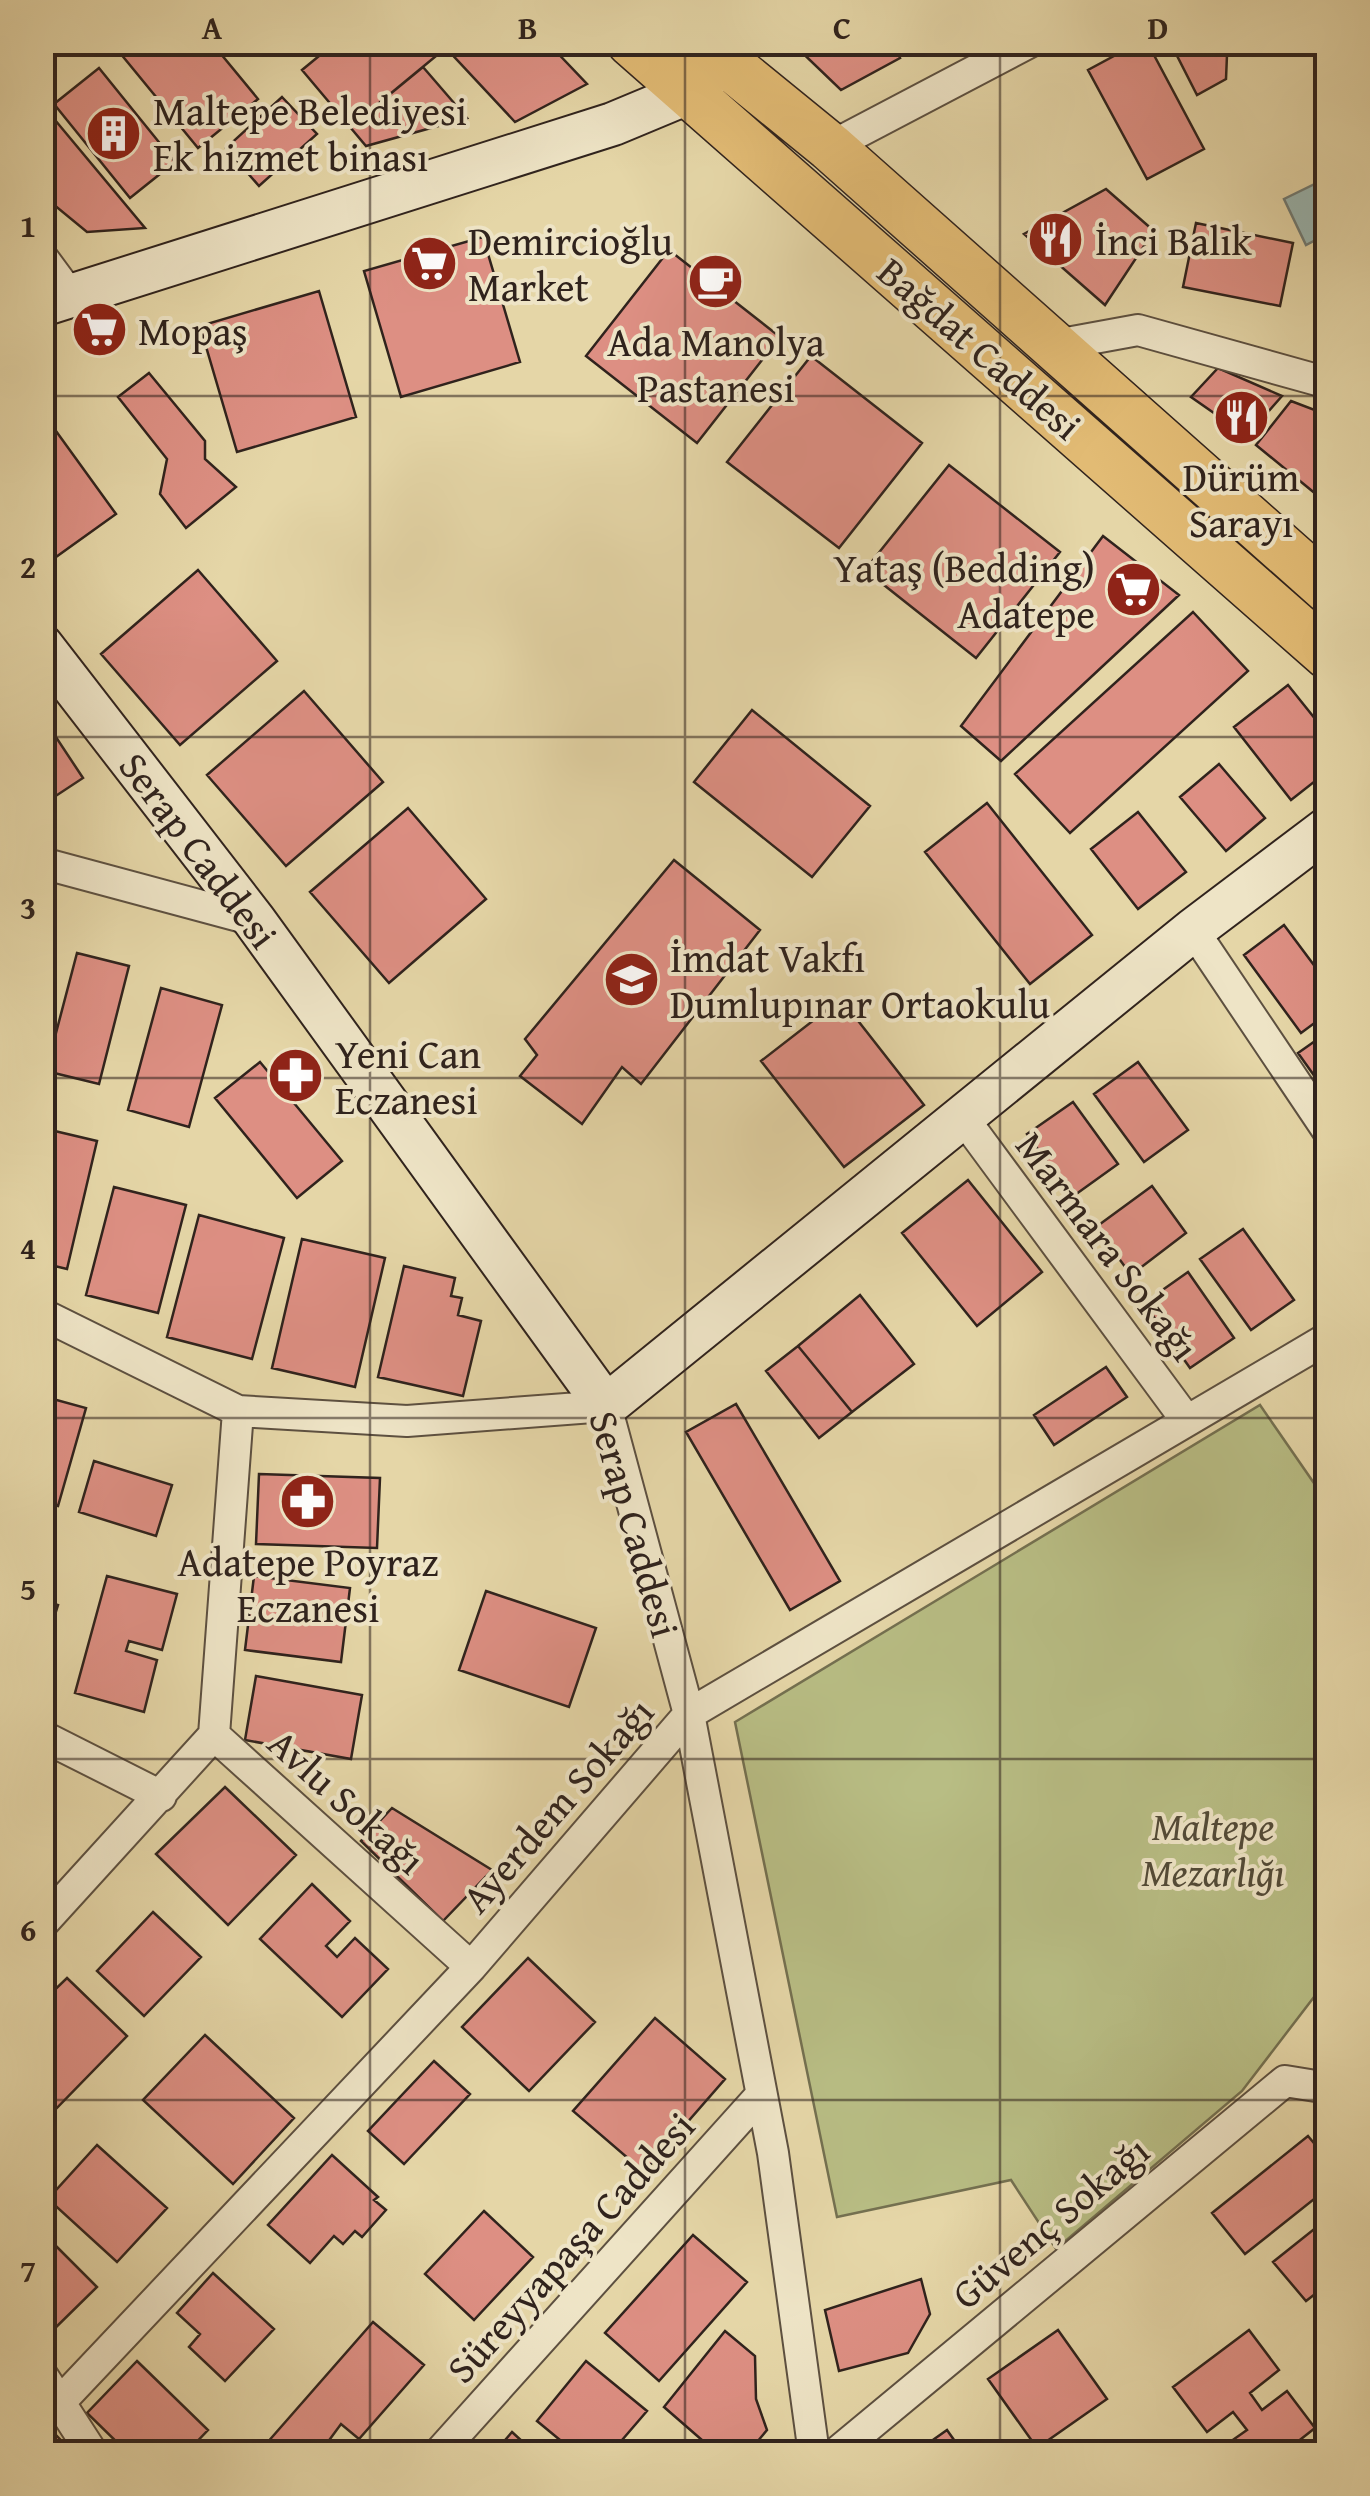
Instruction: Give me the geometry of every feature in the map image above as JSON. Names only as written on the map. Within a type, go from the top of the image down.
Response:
[{"type":"main road","name":"Bağdat Caddesi","points":[[631,42],[1328,655]]},
{"type":"main road","name":"Bağdat Caddesi","points":[[713,52],[830,147],[1328,589]]},
{"type":"street","points":[[830,147],[1030,42]]},
{"type":"street","points":[[42,258],[56,300],[511,158],[686,94],[713,52]]},
{"type":"street","points":[[1056,345],[1138,330],[1328,383]]},
{"type":"street","name":"Serap Caddesi","points":[[42,646],[254,920],[606,1406],[689,1714],[762,2095],[814,2454]]},
{"type":"street","points":[[42,1314],[238,1410],[407,1422],[606,1406],[1193,930],[1328,828]]},
{"type":"street","points":[[42,864],[254,920]]},
{"type":"street","points":[[1193,930],[1328,1131]]},
{"type":"street","name":"Marmara Sokağı","points":[[964,1119],[1187,1421]]},
{"type":"street","name":"Ayerdem Sokağı","points":[[61,2400],[471,1967],[689,1714],[1328,1338]]},
{"type":"street","points":[[42,1924],[214,1735],[238,1410]]},
{"type":"street","name":"Avlu Sokağı","points":[[214,1735],[471,1967]]},
{"type":"street","points":[[42,1736],[162,1796]]},
{"type":"street","name":"Güvenç Sokağı","points":[[835,2454],[1285,2082],[1328,2088]]},
{"type":"street","name":"Süreyyapaşa Caddesi","points":[[438,2454],[762,2095]]},
{"type":"street","points":[[42,2374],[93,2454]]},
{"type":"green space","name":"Maltepe Mezarlığı","points":[[1260,1405],[1327,1502],[1327,1980],[1242,2091],[1056,2249],[1011,2180],[837,2217],[735,1722]]},
{"type":"water","points":[[1327,178],[1327,234],[1306,245],[1284,199]]},
{"type":"building","points":[[111,42],[211,42],[258,99],[198,148]]},
{"type":"building","points":[[336,42],[453,42],[350,127],[302,70]]},
{"type":"building","points":[[453,42],[547,42],[587,84],[515,122],[446,48]]},
{"type":"building","points":[[791,42],[891,42],[900,58],[841,90]]},
{"type":"building","points":[[1140,42],[1147,42],[1204,149],[1147,179],[1088,70]]},
{"type":"building","points":[[1170,42],[1240,42],[1242,46],[1227,55],[1226,79],[1197,95]]},
{"type":"building","points":[[423,67],[467,118],[366,146],[350,127]]},
{"type":"building","name":"Maltepe Belediyesi Ek hizmet binası","points":[[99,68],[175,162],[130,198],[54,104]]},
{"type":"building","points":[[282,97],[317,134],[259,186],[226,148]]},
{"type":"building","points":[[45,108],[145,228],[87,232],[42,195]]},
{"type":"building","points":[[1106,189],[1154,231],[1105,305],[1024,234]]},
{"type":"building","points":[[1196,223],[1293,243],[1280,306],[1183,287]]},
{"type":"building","points":[[483,237],[520,362],[401,397],[364,271]]},
{"type":"building","points":[[669,250],[780,337],[697,443],[586,356]]},
{"type":"building","points":[[319,291],[356,417],[237,452],[200,326]]},
{"type":"building","points":[[811,356],[922,443],[839,548],[727,462]]},
{"type":"building","name":"Dürüm Sarayı","points":[[1218,368],[1282,396],[1247,436],[1191,397]]},
{"type":"building","points":[[149,373],[205,441],[205,459],[236,487],[186,528],[160,494],[167,459],[118,397]]},
{"type":"building","points":[[1291,401],[1328,415],[1328,504],[1256,445]]},
{"type":"building","points":[[48,420],[116,514],[42,567],[42,425]]},
{"type":"building","points":[[949,465],[1060,552],[976,658],[865,570]]},
{"type":"building","points":[[1103,536],[1179,595],[1001,761],[961,726]]},
{"type":"building","points":[[198,570],[277,661],[180,745],[101,654]]},
{"type":"building","points":[[1193,612],[1248,671],[1070,833],[1015,774]]},
{"type":"building","points":[[1288,685],[1328,735],[1328,771],[1291,800],[1234,727]]},
{"type":"building","points":[[304,691],[383,782],[286,866],[207,775]]},
{"type":"building","points":[[752,710],[870,806],[812,877],[694,782]]},
{"type":"building","points":[[42,716],[83,778],[42,805]]},
{"type":"building","points":[[1219,764],[1265,818],[1226,851],[1180,797]]},
{"type":"building","points":[[987,803],[1092,935],[1030,984],[925,852]]},
{"type":"building","points":[[408,808],[486,899],[389,983],[310,892]]},
{"type":"building","points":[[1138,812],[1186,872],[1138,909],[1091,849]]},
{"type":"building","points":[[674,860],[760,930],[641,1084],[622,1067],[582,1124],[520,1076],[537,1055],[525,1039]]},
{"type":"building","points":[[1284,925],[1328,984],[1328,1013],[1301,1033],[1244,955]]},
{"type":"building","points":[[77,953],[129,966],[99,1084],[46,1071]]},
{"type":"building","points":[[161,988],[222,1005],[189,1127],[128,1110]]},
{"type":"building","points":[[841,999],[924,1105],[844,1167],[761,1061]]},
{"type":"building","points":[[1328,1032],[1328,1095],[1298,1053]]},
{"type":"building","points":[[260,1062],[342,1161],[297,1198],[215,1098]]},
{"type":"building","points":[[1138,1062],[1188,1130],[1144,1162],[1094,1094]]},
{"type":"building","points":[[1073,1102],[1118,1164],[1072,1197],[1027,1134]]},
{"type":"building","points":[[42,1128],[97,1141],[67,1269],[42,1263]]},
{"type":"building","points":[[968,1180],[1042,1272],[977,1326],[902,1233]]},
{"type":"building","points":[[1152,1186],[1186,1233],[1131,1275],[1096,1227]]},
{"type":"building","points":[[114,1187],[186,1205],[158,1313],[86,1295]]},
{"type":"building","points":[[199,1215],[284,1238],[252,1359],[167,1337]]},
{"type":"building","points":[[1243,1229],[1294,1300],[1251,1330],[1200,1259]]},
{"type":"building","points":[[302,1239],[385,1258],[355,1387],[272,1368]]},
{"type":"building","points":[[404,1266],[455,1278],[451,1296],[462,1298],[458,1315],[481,1321],[463,1396],[378,1377]]},
{"type":"building","points":[[1188,1272],[1234,1338],[1190,1368],[1144,1303]]},
{"type":"building","points":[[860,1295],[914,1364],[852,1412],[798,1346]]},
{"type":"building","points":[[798,1346],[852,1412],[819,1438],[766,1371]]},
{"type":"building","points":[[1106,1367],[1127,1397],[1054,1445],[1034,1415]]},
{"type":"building","points":[[42,1396],[86,1408],[58,1506],[42,1502]]},
{"type":"building","points":[[736,1404],[840,1581],[790,1610],[686,1432]]},
{"type":"building","points":[[94,1461],[172,1485],[156,1536],[79,1512]]},
{"type":"building","points":[[259,1474],[380,1478],[377,1548],[256,1544]]},
{"type":"building","points":[[107,1576],[177,1594],[162,1650],[129,1641],[126,1651],[157,1660],[144,1712],[75,1693]]},
{"type":"building","points":[[254,1576],[350,1588],[341,1662],[245,1650]]},
{"type":"building","points":[[486,1591],[596,1628],[569,1707],[459,1670]]},
{"type":"building","points":[[42,1600],[58,1605],[42,1656]]},
{"type":"building","points":[[256,1676],[362,1695],[351,1759],[245,1740]]},
{"type":"building","points":[[225,1787],[296,1855],[228,1925],[156,1854]]},
{"type":"building","points":[[392,1808],[492,1870],[443,1921],[361,1841]]},
{"type":"building","points":[[312,1884],[350,1921],[326,1946],[337,1957],[355,1938],[388,1969],[342,2017],[260,1939]]},
{"type":"building","points":[[153,1912],[201,1957],[144,2016],[97,1971]]},
{"type":"building","points":[[528,1958],[595,2022],[529,2091],[462,2027]]},
{"type":"building","points":[[67,1978],[127,2036],[48,2117],[42,2112],[42,2002]]},
{"type":"building","points":[[655,2018],[725,2079],[644,2172],[573,2111]]},
{"type":"building","points":[[205,2035],[294,2118],[233,2184],[143,2100]]},
{"type":"building","points":[[434,2061],[470,2094],[404,2164],[368,2131]]},
{"type":"building","points":[[1308,2136],[1328,2160],[1328,2188],[1245,2254],[1212,2213]]},
{"type":"building","points":[[97,2145],[167,2208],[117,2262],[48,2199]]},
{"type":"building","points":[[332,2155],[378,2197],[374,2200],[386,2210],[362,2237],[355,2231],[343,2244],[334,2236],[310,2263],[268,2225]]},
{"type":"building","points":[[484,2211],[533,2257],[474,2320],[425,2274]]},
{"type":"building","points":[[1328,2218],[1328,2284],[1306,2301],[1273,2262]]},
{"type":"building","points":[[42,2232],[97,2287],[47,2336],[42,2332]]},
{"type":"building","points":[[693,2235],[747,2282],[659,2381],[605,2333]]},
{"type":"building","points":[[213,2273],[274,2329],[225,2381],[189,2347],[200,2334],[177,2313]]},
{"type":"building","points":[[921,2279],[930,2314],[908,2353],[839,2371],[825,2310]]},
{"type":"building","points":[[373,2322],[424,2365],[359,2439],[341,2424],[319,2454],[259,2452]]},
{"type":"building","points":[[1058,2330],[1107,2399],[1037,2448],[988,2379]]},
{"type":"building","points":[[1249,2330],[1279,2370],[1250,2393],[1262,2410],[1287,2391],[1315,2428],[1282,2454],[1234,2454],[1227,2444],[1247,2430],[1233,2412],[1207,2432],[1173,2387]]},
{"type":"building","points":[[725,2331],[755,2356],[756,2399],[767,2430],[747,2454],[718,2454],[664,2407]]},
{"type":"building","points":[[137,2361],[208,2430],[185,2454],[129,2454],[87,2413]]},
{"type":"building","points":[[586,2361],[647,2411],[610,2454],[577,2454],[537,2421]]},
{"type":"building","points":[[947,2430],[964,2454],[913,2454]]},
{"type":"building","points":[[512,2432],[536,2454],[493,2454]]},
{"type":"building","points":[[56,2435],[74,2454],[42,2454],[42,2447]]},
{"type":"place","name":"Maltepe Belediyesi Ek hizmet binası","points":[[114,133]]},
{"type":"place","name":"İnci Balık","points":[[1056,240]]},
{"type":"place","name":"Demircioğlu Market","points":[[429,263]]},
{"type":"place","name":"Ada Manolya Pastanesi","points":[[716,282]]},
{"type":"place","name":"Mopaş","points":[[99,330]]},
{"type":"place","name":"Dürüm Sarayı","points":[[1241,417]]},
{"type":"place","name":"Yataş (Bedding) Adatepe","points":[[1134,590]]},
{"type":"place","name":"İmdat Vakfı Dumlupınar Ortaokulu","points":[[631,980]]},
{"type":"place","name":"Yeni Can Eczanesi","points":[[296,1076]]},
{"type":"place","name":"Adatepe Poyraz Eczanesi","points":[[308,1502]]}]
